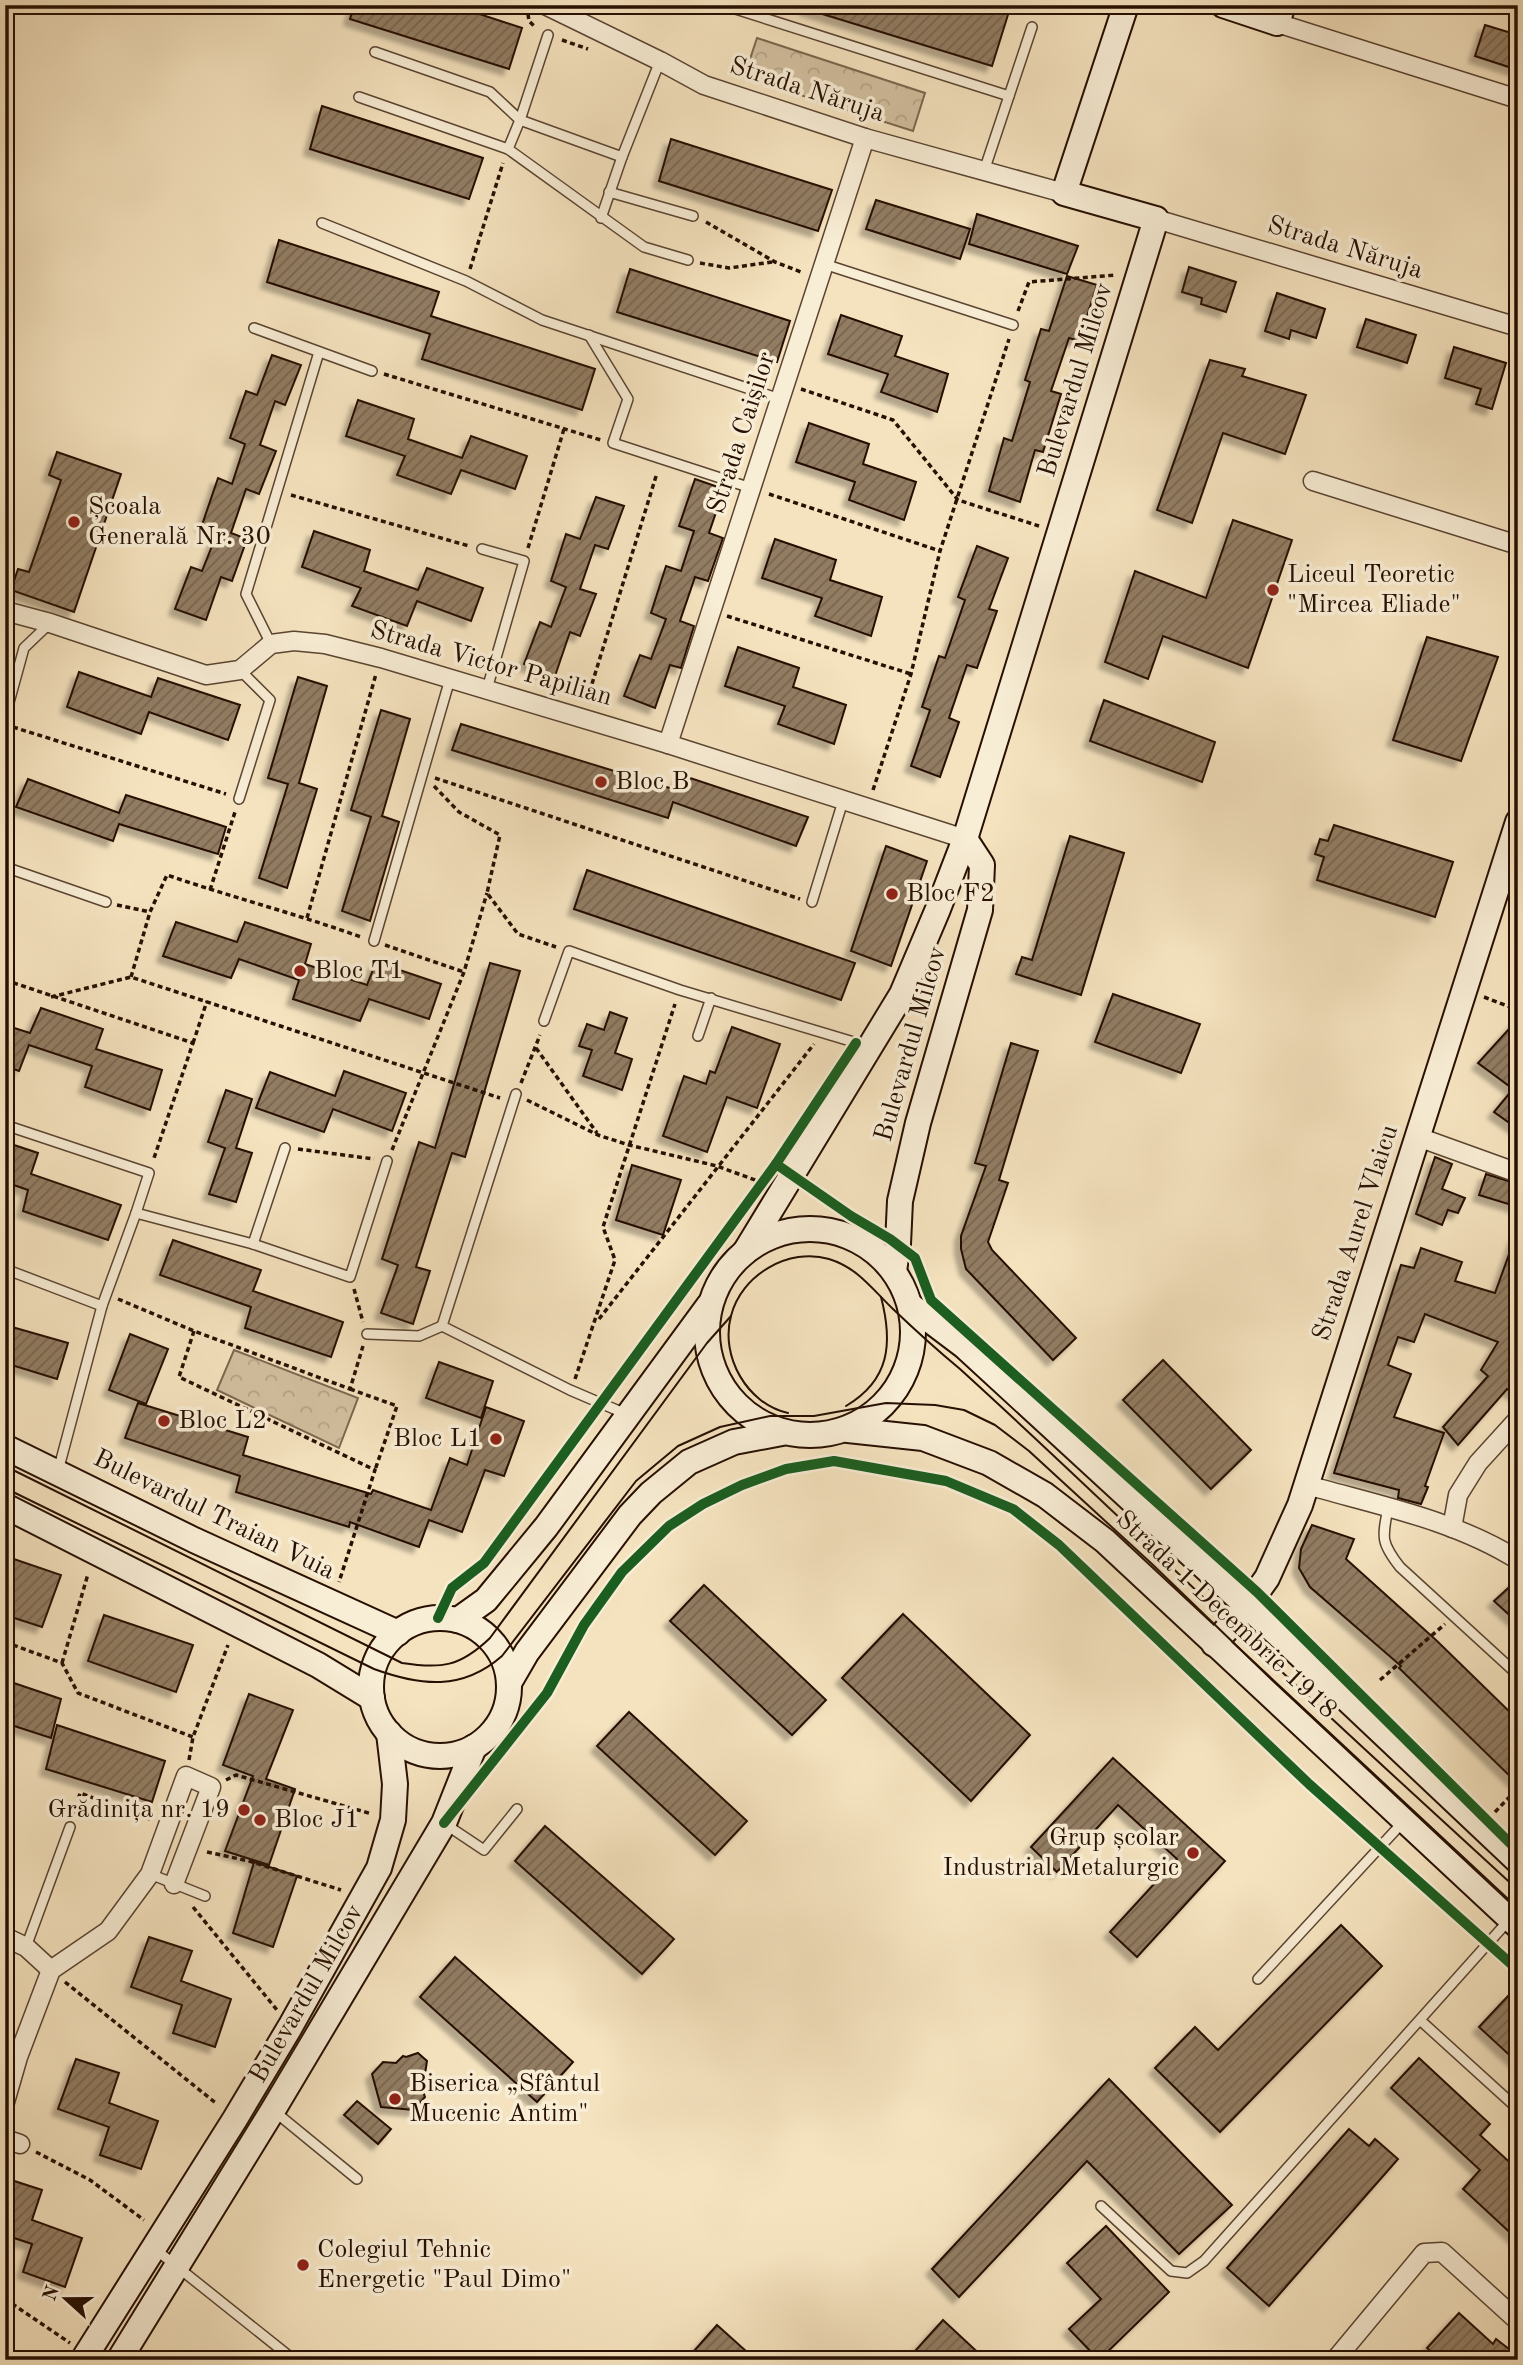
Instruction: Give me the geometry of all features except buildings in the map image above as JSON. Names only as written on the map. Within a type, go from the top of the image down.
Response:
[{"type":"main road","points":[[1126,5],[1064,193],[1156,219]]},
{"type":"main road","points":[[1223,5],[1280,14]]},
{"type":"main road","name":"Bulevardul Milcov","points":[[745,1252],[778,1182],[871,1047],[902,994],[965,839],[1156,219]]},
{"type":"main road","name":"Strada Aurel Vlaicu","points":[[1214,1643],[1247,1606],[1267,1578],[1307,1485],[1518,822]]},
{"type":"main road","name":"Bulevardul Milcov","points":[[894,1271],[900,1201],[918,1123],[980,910],[982,865],[965,839]]},
{"type":"main road","points":[[458,1620],[486,1600],[546,1527],[712,1301],[727,1272],[745,1252],[765,1239],[788,1231],[812,1228],[836,1231],[858,1240],[878,1253],[894,1271],[911,1306],[914,1328],[911,1356],[902,1381],[886,1403],[869,1419],[848,1430],[782,1433],[734,1442],[689,1462],[630,1515],[527,1652],[509,1683]]},
{"type":"main road","points":[[712,1301],[707,1343],[721,1386],[734,1404],[751,1419],[782,1433]]},
{"type":"main road","name":"Strada 1 Decembrie 1918","points":[[911,1306],[964,1346],[1247,1606],[1518,1861]]},
{"type":"main road","name":"Strada 1 Decembrie 1918","points":[[848,1430],[923,1438],[989,1463],[1045,1495],[1105,1541],[1514,1923]]},
{"type":"main road","name":"Bulevardul Traian Vuia","points":[[5,1447],[194,1540],[398,1633]]},
{"type":"main road","points":[[5,1506],[318,1665],[372,1698]]},
{"type":"main road","points":[[438,1618],[458,1620],[470,1624],[489,1638],[502,1656],[509,1683],[508,1702],[500,1721],[489,1736],[474,1747],[452,1755],[429,1755],[407,1747],[389,1733],[376,1712],[371,1682],[381,1652],[398,1633],[417,1622],[438,1618]]},
{"type":"main road","name":"Bulevardul Milcov","points":[[85,2357],[235,2119],[379,1868],[393,1820],[395,1784],[389,1733]]},
{"type":"main road","name":"Bulevardul Milcov","points":[[119,2360],[273,2110],[444,1823],[474,1747]]},
{"type":"street","name":"Strada Năruja","points":[[545,5],[704,85],[865,138],[1064,193]]},
{"type":"street","points":[[1280,14],[1518,99]]},
{"type":"street","name":"Strada Caișilor","points":[[668,744],[865,138]]},
{"type":"street","name":"Strada Năruja","points":[[1156,219],[1518,327]]},
{"type":"street","points":[[1313,481],[1518,545]]},
{"type":"street","points":[[5,611],[50,623],[206,676],[240,670],[271,644]]},
{"type":"street","name":"Strada Victor Papilian","points":[[271,644],[295,641],[325,644],[381,658],[668,744],[965,839]]},
{"type":"street","points":[[1418,1137],[1518,1172]]},
{"type":"street","points":[[1452,1528],[1458,1495],[1478,1463],[1518,1419]]},
{"type":"street","points":[[1307,1485],[1452,1528],[1501,1549],[1518,1560]]},
{"type":"street","points":[[5,2102],[18,2057],[51,1970],[108,1931],[150,1874],[186,1776],[211,1787],[174,1884]]},
{"type":"street","points":[[5,1937],[26,1947],[51,1970]]},
{"type":"street","points":[[1335,2360],[1424,2253],[1442,2252],[1518,2321]]},
{"type":"lane","points":[[723,5],[1009,96]]},
{"type":"lane","points":[[984,171],[1032,27]]},
{"type":"lane","points":[[508,149],[548,35]]},
{"type":"lane","points":[[375,52],[489,92],[520,120],[622,157]]},
{"type":"lane","points":[[601,218],[660,61]]},
{"type":"lane","points":[[359,97],[508,149],[644,247],[688,260]]},
{"type":"lane","points":[[609,192],[693,216]]},
{"type":"lane","points":[[322,223],[466,281],[541,320],[783,391]]},
{"type":"lane","points":[[822,271],[1013,326]]},
{"type":"lane","points":[[254,328],[372,371]]},
{"type":"lane","points":[[589,334],[628,399],[614,443],[751,488]]},
{"type":"lane","points":[[271,644],[246,594],[319,352]]},
{"type":"lane","points":[[482,549],[524,561],[487,689]]},
{"type":"lane","points":[[5,717],[24,648],[50,623]]},
{"type":"lane","points":[[240,670],[270,700],[240,799]]},
{"type":"lane","points":[[374,941],[450,678]]},
{"type":"lane","points":[[811,902],[843,801]]},
{"type":"lane","points":[[5,867],[106,902]]},
{"type":"lane","points":[[544,1021],[569,951],[680,990],[871,1047]]},
{"type":"lane","points":[[698,1036],[711,998]]},
{"type":"lane","points":[[367,1334],[419,1336],[442,1326],[514,1098]]},
{"type":"lane","points":[[5,1125],[149,1173],[102,1306],[57,1472]]},
{"type":"lane","points":[[253,1244],[285,1148]]},
{"type":"lane","points":[[136,1213],[253,1244],[350,1277],[387,1161]]},
{"type":"lane","points":[[5,1269],[102,1306]]},
{"type":"lane","points":[[442,1326],[570,1391],[628,1415]]},
{"type":"lane","points":[[1388,1508],[1384,1528],[1385,1547],[1400,1567],[1518,1675]]},
{"type":"lane","points":[[444,1823],[484,1850],[517,1809]]},
{"type":"lane","points":[[1258,1979],[1404,1821]]},
{"type":"lane","points":[[26,1947],[70,1827]]},
{"type":"lane","points":[[150,1874],[205,1896]]},
{"type":"lane","points":[[1101,2206],[1171,2271],[1187,2273],[1204,2262],[1420,2020],[1514,1923]]},
{"type":"lane","points":[[1420,2020],[1518,2109]]},
{"type":"lane","points":[[273,2110],[357,2179]]},
{"type":"lane","points":[[159,2241],[178,2265],[294,2360]]},
{"type":"path","points":[[466,281],[508,149]]},
{"type":"path","points":[[693,216],[775,262]]},
{"type":"path","points":[[688,260],[729,268],[775,262],[822,271]]},
{"type":"path","points":[[867,809],[911,674],[940,551],[1029,282],[1140,274]]},
{"type":"path","points":[[372,371],[614,443]]},
{"type":"path","points":[[783,391],[893,420],[958,500],[1061,533]]},
{"type":"path","points":[[524,561],[564,429]]},
{"type":"path","points":[[581,719],[661,458]]},
{"type":"path","points":[[751,488],[940,551]]},
{"type":"path","points":[[276,490],[482,549]]},
{"type":"path","points":[[712,611],[911,674]]},
{"type":"path","points":[[307,918],[381,658]]},
{"type":"path","points":[[5,724],[240,799],[210,890]]},
{"type":"path","points":[[285,1148],[387,1161],[464,972],[487,893],[500,835],[459,812],[424,775]]},
{"type":"path","points":[[424,775],[811,902]]},
{"type":"path","points":[[131,977],[150,912],[167,875],[307,918],[464,972]]},
{"type":"path","points":[[487,893],[517,934],[569,951]]},
{"type":"path","points":[[106,902],[150,912]]},
{"type":"path","points":[[51,997],[131,977],[424,1073],[514,1098],[598,1135],[629,1145],[778,1182]]},
{"type":"path","points":[[5,980],[193,1044]]},
{"type":"path","points":[[570,1391],[596,1323],[615,1260],[603,1227],[680,990]]},
{"type":"path","points":[[1464,990],[1518,1010]]},
{"type":"path","points":[[149,1173],[207,1001]]},
{"type":"path","points":[[514,1098],[536,1048],[544,1021]]},
{"type":"path","points":[[596,1323],[823,1033]]},
{"type":"path","points":[[536,1048],[598,1135]]},
{"type":"path","points":[[754,1194],[778,1182]]},
{"type":"path","points":[[350,1277],[367,1334],[350,1388]]},
{"type":"path","points":[[106,1294],[194,1331],[397,1406],[331,1604]]},
{"type":"path","points":[[194,1331],[179,1377],[375,1470]]},
{"type":"path","points":[[62,1663],[95,1551]]},
{"type":"path","points":[[1380,1679],[1454,1616]]},
{"type":"path","points":[[186,1776],[193,1737],[235,1624]]},
{"type":"path","points":[[5,1642],[62,1663],[78,1693],[193,1737]]},
{"type":"path","points":[[211,1787],[236,1775],[393,1820]]},
{"type":"path","points":[[1481,1827],[1518,1788]]},
{"type":"path","points":[[70,1827],[80,1793],[169,1825]]},
{"type":"path","points":[[188,1848],[249,1861],[364,1897]]},
{"type":"path","points":[[174,1884],[290,2027]]},
{"type":"path","points":[[51,1970],[235,2119]]},
{"type":"path","points":[[13,2142],[89,2180],[159,2241]]},
{"type":"path","points":[[5,2299],[85,2357]]},
{"type":"green space","points":[[757,38],[925,93],[913,131],[744,77]]},
{"type":"green space","points":[[234,1350],[358,1398],[339,1448],[217,1390]]},
{"type":"tram line","points":[[788,1413],[760,1400],[740,1376],[730,1347],[731,1316],[736,1301],[745,1288],[769,1268],[798,1257],[829,1259],[864,1280],[1310,1699],[1518,1890]]},
{"type":"tram line","points":[[846,1406],[861,1396],[880,1372],[887,1345],[881,1297]]},
{"type":"tram line","points":[[5,1466],[402,1663],[428,1666],[449,1664],[469,1655],[490,1638],[707,1343],[731,1316]]},
{"type":"tram line","points":[[5,1488],[374,1669],[408,1679],[441,1682],[472,1675],[502,1656],[636,1481],[678,1446],[720,1427],[770,1416],[814,1416],[886,1403],[935,1405],[964,1410],[995,1425],[1029,1451],[1518,1910]]},
{"type":"cycle path","points":[[776,1164],[856,1043]]},
{"type":"cycle path","points":[[438,1618],[452,1588],[484,1563],[776,1164],[915,1258],[931,1300],[1257,1592],[1518,1851]]},
{"type":"cycle path","points":[[444,1823],[547,1693],[584,1625],[622,1572],[669,1526],[703,1504],[742,1485],[786,1469],[834,1461],[946,1481],[1013,1509],[1059,1545],[1309,1784],[1518,1970]]},
{"type":"place","name":"Școala Generală Nr. 30","points":[[74,522]]},
{"type":"place","name":"Liceul Teoretic \"Mircea Eliade\"","points":[[1273,590]]},
{"type":"place","name":"Bloc B","points":[[601,782]]},
{"type":"place","name":"Bloc F2","points":[[892,894]]},
{"type":"place","name":"Bloc T1","points":[[300,971]]},
{"type":"place","name":"Bloc L2","points":[[164,1421]]},
{"type":"place","name":"Bloc L1","points":[[496,1439]]},
{"type":"place","name":"Grădinița nr. 19","points":[[244,1810]]},
{"type":"place","name":"Bloc J1","points":[[260,1820]]},
{"type":"place","name":"Grup școlar Industrial Metalurgic","points":[[1193,1853]]},
{"type":"place","name":"Biserica „Sfântul Mucenic Antim\"","points":[[395,2099]]},
{"type":"place","name":"Colegiul Tehnic Energetic \"Paul Dimo\"","points":[[303,2265]]}]
